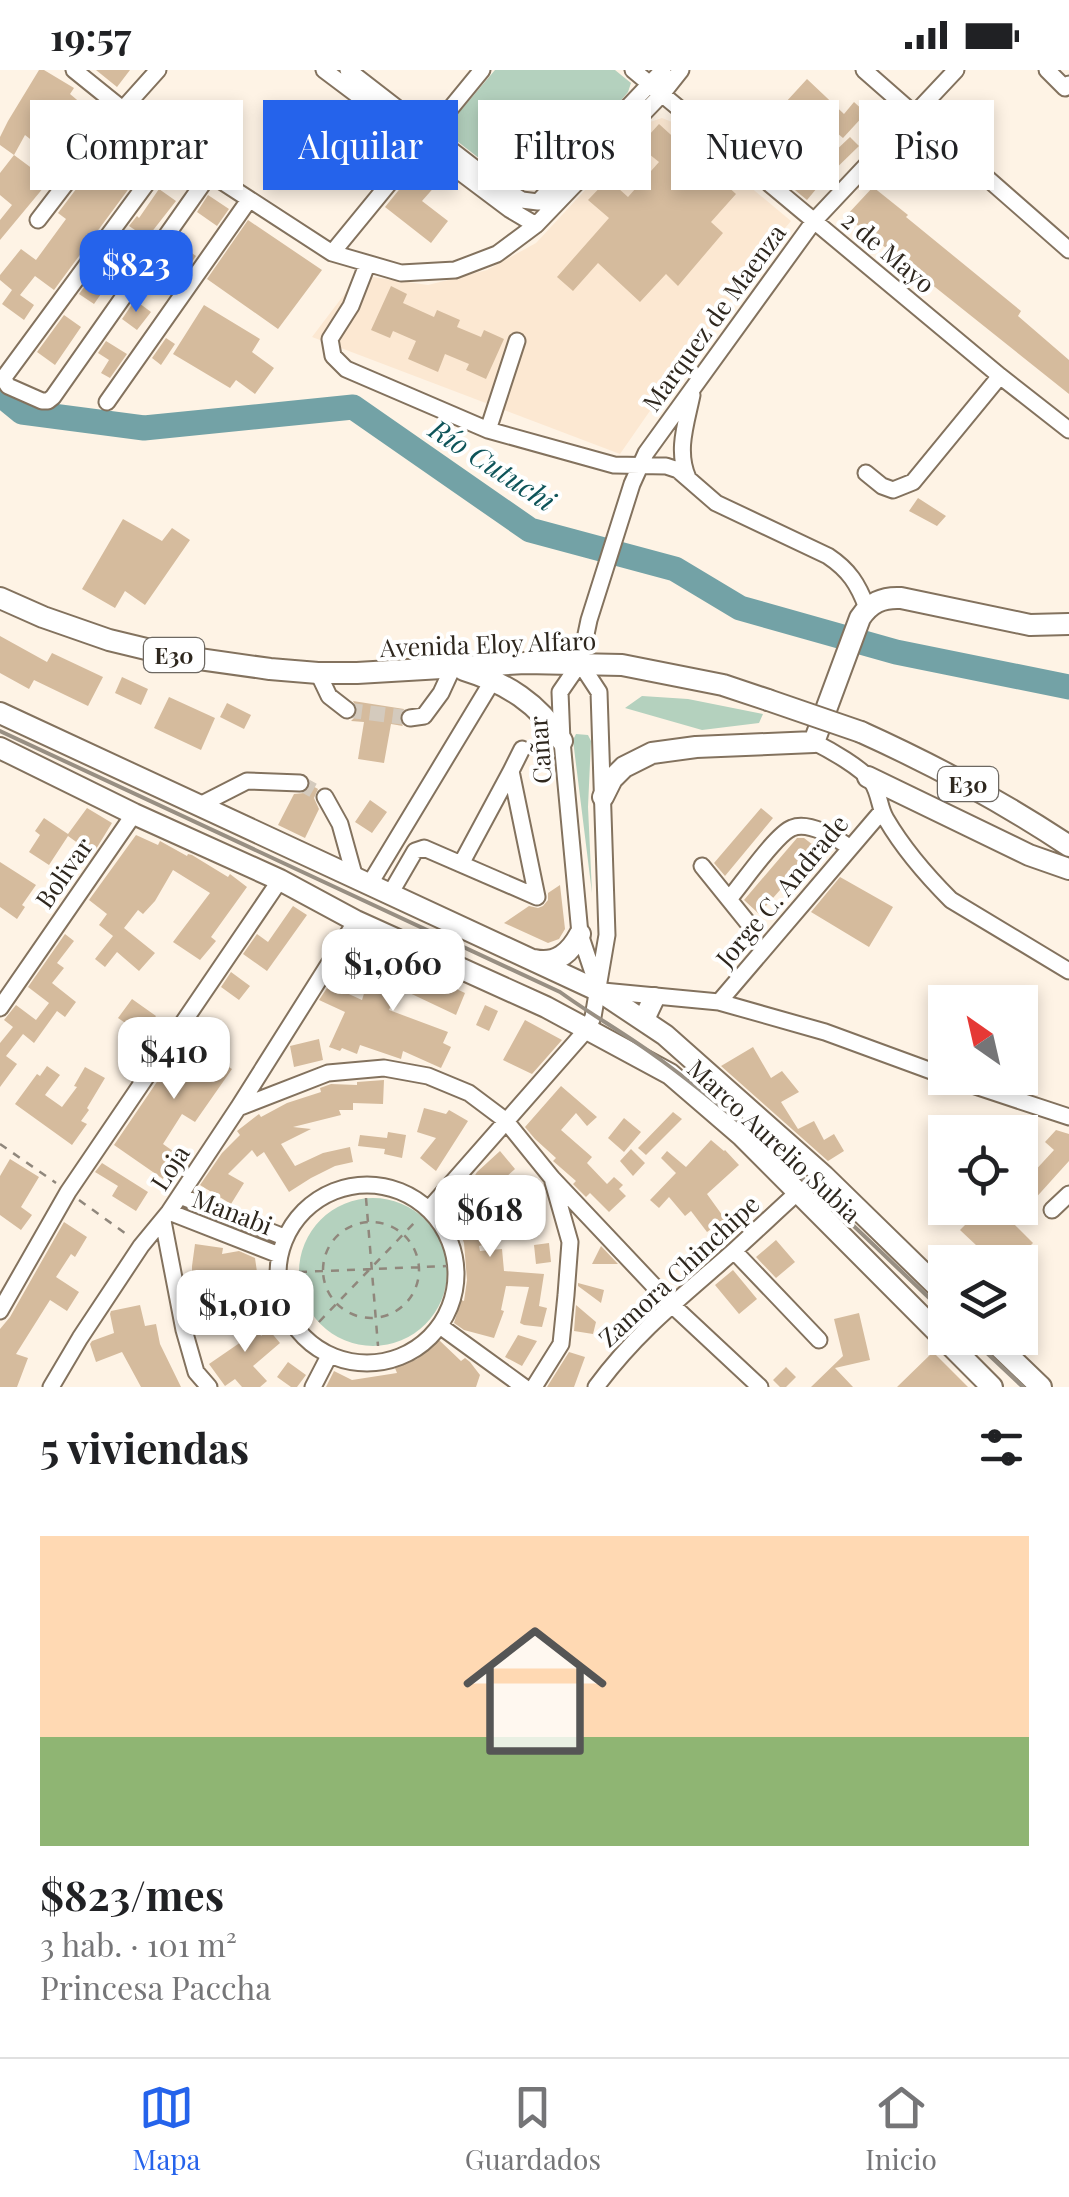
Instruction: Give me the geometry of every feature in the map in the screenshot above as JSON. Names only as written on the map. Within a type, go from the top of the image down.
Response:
[{"type":"main road","name":"Avenida Eloy Alfaro","points":[[0,598],[109,640],[172,655],[318,673],[580,663],[622,665],[723,685],[861,732],[916,756],[1010,807],[1069,846]]},
{"type":"main road","points":[[603,797],[624,767],[652,753],[696,747],[814,742],[856,630],[867,608],[884,599],[900,598],[1030,625],[1069,624]]},
{"type":"main road","points":[[452,667],[493,680],[526,699],[541,711],[562,741]]},
{"type":"main road","name":"Marco Aurelio Subia","points":[[0,713],[599,991],[665,1034],[824,1176],[928,1277]]},
{"type":"main road","name":"Marco Aurelio Subia","points":[[4,757],[280,880],[356,921],[588,1028],[670,1074],[742,1136],[992,1387]]},
{"type":"main road","points":[[868,777],[1029,855],[1069,869]]},
{"type":"main road","points":[[534,960],[546,963],[564,955],[580,934]]},
{"type":"main road","points":[[647,1022],[654,998]]},
{"type":"main road","points":[[1008,1355],[1042,1387]]},
{"type":"street","points":[[74,70],[112,100]]},
{"type":"street","points":[[131,100],[158,70]]},
{"type":"street","points":[[324,70],[369,100]]},
{"type":"street","points":[[348,70],[382,100]]},
{"type":"street","points":[[457,100],[482,70]]},
{"type":"street","name":"2 de Mayo","points":[[634,70],[1069,430]]},
{"type":"street","points":[[233,190],[332,253],[401,273],[454,270],[497,254],[536,225],[656,89],[662,70]]},
{"type":"street","points":[[458,160],[522,200],[538,202],[681,70]]},
{"type":"street","points":[[864,70],[898,100]]},
{"type":"street","name":"Marquez de Maenza","points":[[927,100],[956,70]]},
{"type":"street","points":[[1047,70],[1065,88],[1069,84]]},
{"type":"street","points":[[458,166],[509,209],[536,225]]},
{"type":"street","name":"Marquez de Maenza","points":[[580,663],[589,620],[632,484],[646,453],[814,221],[859,173]]},
{"type":"street","points":[[994,184],[1069,250]]},
{"type":"street","points":[[38,220],[61,190]]},
{"type":"street","points":[[142,190],[6,376],[8,386],[42,401],[53,397],[198,190]]},
{"type":"street","points":[[332,253],[383,190]]},
{"type":"street","points":[[107,402],[249,200]]},
{"type":"street","points":[[367,265],[351,306],[330,338],[333,356],[346,370],[488,430],[614,465],[666,466],[688,478],[716,502],[828,556],[859,587],[867,608]]},
{"type":"street","points":[[488,430],[517,341]]},
{"type":"street","points":[[866,473],[893,490],[913,482],[1000,376]]},
{"type":"street","points":[[688,478],[681,457],[692,392]]},
{"type":"street","points":[[426,1212],[594,1017],[607,935],[599,692],[580,663]]},
{"type":"street","name":"Cañar","points":[[580,663],[560,692],[562,741],[580,934],[599,991]]},
{"type":"street","points":[[410,718],[424,716],[452,667]]},
{"type":"street","points":[[318,673],[329,696],[347,710]]},
{"type":"street","points":[[362,881],[493,680]]},
{"type":"street","points":[[814,742],[868,777],[888,824],[951,900],[1069,971]]},
{"type":"street","points":[[460,864],[522,750]]},
{"type":"street","points":[[390,894],[415,850],[424,848],[537,897],[512,771]]},
{"type":"street","points":[[198,806],[248,781],[300,784]]},
{"type":"street","points":[[326,796],[362,881]]},
{"type":"street","name":"Jorge C. Andrade","points":[[719,1002],[882,812]]},
{"type":"street","name":"Bolivar","points":[[0,1008],[134,814]]},
{"type":"street","points":[[729,899],[792,828],[806,826],[850,848]]},
{"type":"street","points":[[702,866],[748,923]]},
{"type":"street","points":[[0,1311],[68,1192],[280,880]]},
{"type":"street","name":"Loja","points":[[57,1383],[141,1246],[180,1196],[356,921]]},
{"type":"street","points":[[599,991],[719,1002],[825,1032],[928,1069]]},
{"type":"street","points":[[238,1108],[328,1073],[384,1068],[428,1076],[469,1093],[505,1120],[552,1178],[671,1304],[760,1387]]},
{"type":"street","points":[[1004,1095],[1069,1117]]},
{"type":"street","points":[[534,1387],[561,1344],[566,1295],[570,1242],[552,1178]]},
{"type":"street","points":[[350,1186],[392,1187],[426,1212],[448,1234],[457,1265],[454,1297],[440,1326],[418,1348],[390,1361],[359,1364],[329,1356],[302,1336],[284,1308],[277,1276],[284,1238],[311,1204],[350,1186]]},
{"type":"street","name":"Zamora Chinchipe","points":[[596,1387],[621,1353],[671,1304],[798,1192]]},
{"type":"street","points":[[1052,1210],[1069,1194]]},
{"type":"street","name":"Manabi","points":[[180,1196],[284,1238]]},
{"type":"street","points":[[166,1217],[184,1330],[196,1372],[209,1387]]},
{"type":"street","name":"Manabi","points":[[166,1217],[279,1256]]},
{"type":"street","points":[[734,1251],[818,1340]]},
{"type":"street","points":[[440,1326],[524,1387]]},
{"type":"street","points":[[313,1387],[329,1356]]},
{"type":"path","points":[[366,1198],[378,1346]]},
{"type":"path","points":[[319,1322],[426,1212]]},
{"type":"path","points":[[367,1221],[387,1224],[404,1234],[415,1249],[420,1267],[415,1292],[398,1310],[376,1319],[354,1317],[336,1305],[325,1290],[321,1271],[327,1247],[344,1229],[367,1221]]},
{"type":"path","points":[[299,1272],[447,1266]]},
{"type":"shaded area","points":[[662,118],[671,122],[671,190],[754,190],[791,221],[620,454],[312,337],[359,275],[428,285],[487,270],[536,243],[585,190],[651,190],[651,122]]},
{"type":"green space","points":[[495,70],[615,70],[631,83],[621,100],[478,100],[478,157],[458,142],[458,114]]},
{"type":"green space","points":[[642,696],[688,699],[763,714],[759,723],[702,730],[625,708]]},
{"type":"green space","points":[[576,734],[588,735],[591,741],[588,807],[592,893],[573,740]]},
{"type":"green space","points":[[373,1198],[401,1204],[425,1220],[441,1244],[447,1272],[441,1300],[425,1324],[401,1340],[373,1346],[345,1340],[321,1324],[305,1300],[299,1272],[305,1244],[321,1220],[345,1204]]},
{"type":"building","points":[[39,70],[74,88],[70,94],[77,100],[30,100],[30,139],[25,135],[14,155],[0,145],[8,121]]},
{"type":"building","points":[[96,70],[130,70],[117,87]]},
{"type":"building","points":[[807,79],[829,100],[788,100]]},
{"type":"building","points":[[854,102],[859,107],[859,121],[843,138],[839,135],[839,109],[844,114]]},
{"type":"building","points":[[659,124],[671,135],[671,190],[732,190],[736,194],[711,222],[723,233],[678,286],[666,274],[640,302],[598,263],[573,291],[557,277],[609,218],[588,200],[598,190],[620,190],[628,197],[634,190],[651,190],[651,171],[659,162],[651,156],[651,133]]},
{"type":"building","points":[[850,137],[859,146],[839,165],[839,147]]},
{"type":"building","points":[[14,155],[30,167],[30,190],[42,190],[0,240],[0,220],[12,205],[0,195],[0,173]]},
{"type":"building","points":[[75,190],[128,190],[54,290],[35,276],[20,295],[34,305],[24,320],[2,304],[12,290],[0,280],[0,275],[21,249],[36,260],[66,219],[58,213]]},
{"type":"building","points":[[158,190],[176,201],[147,238],[129,226]]},
{"type":"building","points":[[399,190],[432,190],[422,201],[448,221],[431,243],[385,207]]},
{"type":"building","points":[[795,190],[815,190],[807,200]]},
{"type":"building","points":[[870,190],[877,190],[1021,311],[1018,316],[1069,360],[1069,394],[846,216]]},
{"type":"building","points":[[208,195],[229,209],[217,226],[197,212]]},
{"type":"building","points":[[248,220],[322,270],[278,329],[207,279]]},
{"type":"building","points":[[176,242],[196,256],[182,276],[173,270],[154,289],[146,284]]},
{"type":"building","points":[[122,254],[131,264],[120,274],[113,269]]},
{"type":"building","points":[[94,274],[108,284],[94,304],[79,294]]},
{"type":"building","points":[[391,286],[407,294],[403,303],[434,317],[437,310],[460,320],[457,327],[481,337],[484,330],[504,339],[486,379],[466,370],[469,364],[445,354],[438,372],[408,359],[416,341],[393,331],[390,338],[371,330]]},
{"type":"building","points":[[135,300],[151,312],[137,330],[122,319]]},
{"type":"building","points":[[204,305],[260,339],[252,352],[274,368],[255,394],[236,380],[230,388],[173,354]]},
{"type":"building","points":[[64,315],[81,327],[55,365],[37,352]]},
{"type":"building","points":[[166,338],[175,344],[161,365],[152,358]]},
{"type":"building","points":[[106,341],[127,354],[110,378],[101,373],[109,360],[98,353]]},
{"type":"building","points":[[918,498],[946,516],[937,526],[909,511]]},
{"type":"building","points":[[123,519],[162,541],[172,528],[190,540],[145,605],[125,591],[115,608],[82,589]]},
{"type":"building","points":[[0,636],[47,662],[52,653],[103,677],[88,706],[34,680],[29,689],[0,673]]},
{"type":"building","points":[[122,677],[148,689],[141,705],[115,693]]},
{"type":"building","points":[[169,697],[215,718],[201,750],[154,728]]},
{"type":"building","points":[[353,701],[404,709],[399,719],[403,726],[391,724],[384,763],[358,759],[364,722],[351,721],[358,711]]},
{"type":"building","points":[[227,703],[251,715],[244,729],[220,717]]},
{"type":"building","points":[[311,785],[318,789],[314,798],[319,809],[305,838],[278,825],[294,794],[304,793]]},
{"type":"building","points":[[370,800],[387,812],[372,833],[355,822]]},
{"type":"building","points":[[87,808],[112,823],[93,854],[68,836],[49,865],[29,852],[40,835],[35,831],[44,818],[68,834]]},
{"type":"building","points":[[761,808],[773,818],[725,876],[714,863]]},
{"type":"building","points":[[136,835],[192,855],[247,887],[211,937],[216,941],[200,960],[173,942],[210,893],[173,870],[155,901],[143,914],[138,910],[124,928],[155,953],[139,971],[117,952],[105,967],[95,959],[113,936],[99,925],[107,914],[89,900]]},
{"type":"building","points":[[797,838],[804,838],[817,848],[759,914],[744,900]]},
{"type":"building","points":[[0,862],[36,885],[17,919],[0,907]]},
{"type":"building","points":[[840,877],[893,907],[869,947],[811,912]]},
{"type":"building","points":[[560,885],[565,929],[559,939],[548,943],[504,923],[529,906],[543,906],[548,893]]},
{"type":"building","points":[[293,906],[307,915],[267,971],[243,954],[257,934],[268,942]]},
{"type":"building","points":[[65,934],[74,941],[57,963],[64,968],[52,983],[76,1002],[65,1017],[57,1011],[34,1043],[23,1034],[6,1056],[17,1064],[0,1087],[0,1043],[13,1027],[4,1020],[16,1005],[36,1020],[49,1003],[28,987]]},
{"type":"building","points":[[377,952],[465,993],[456,1015],[399,988],[389,1010],[448,1032],[443,1043],[451,1047],[441,1068],[403,1051],[401,1059],[360,1045],[357,1054],[329,1047],[345,1012],[319,1000],[329,985],[362,1000]]},
{"type":"building","points":[[231,972],[250,986],[239,1000],[221,987]]},
{"type":"building","points":[[132,999],[156,1016],[143,1035],[118,1018]]},
{"type":"building","points":[[485,1005],[498,1011],[489,1031],[476,1025]]},
{"type":"building","points":[[199,1020],[215,1030],[202,1051],[232,1069],[195,1122],[182,1114],[163,1144],[180,1156],[163,1179],[114,1145]]},
{"type":"building","points":[[525,1020],[562,1040],[532,1074],[503,1060]]},
{"type":"building","points":[[319,1039],[323,1060],[294,1067],[290,1046]]},
{"type":"building","points":[[753,1047],[771,1078],[782,1071],[799,1092],[781,1102],[798,1129],[814,1121],[824,1140],[834,1134],[844,1151],[828,1161],[721,1066]]},
{"type":"building","points":[[47,1066],[60,1075],[45,1095],[62,1107],[77,1087],[74,1086],[85,1067],[105,1078],[81,1121],[87,1124],[72,1145],[15,1104]]},
{"type":"building","points":[[384,1080],[383,1104],[353,1103],[353,1110],[339,1110],[341,1115],[293,1127],[311,1129],[281,1144],[295,1166],[323,1153],[350,1147],[353,1162],[335,1166],[289,1192],[264,1152],[257,1157],[252,1150],[228,1174],[244,1183],[231,1204],[200,1185],[240,1135],[237,1131],[259,1114],[261,1117],[321,1092],[320,1088],[331,1084]]},
{"type":"building","points":[[561,1086],[597,1117],[587,1126],[576,1113],[561,1130],[592,1157],[587,1163],[607,1184],[614,1177],[623,1185],[619,1189],[626,1196],[609,1212],[590,1193],[586,1197],[573,1184],[576,1181],[525,1127]]},
{"type":"building","points":[[424,1108],[446,1114],[449,1110],[468,1121],[436,1171],[420,1158],[436,1138],[417,1132]]},
{"type":"building","points":[[673,1112],[682,1119],[646,1155],[638,1148]]},
{"type":"building","points":[[624,1118],[641,1132],[624,1152],[608,1138]]},
{"type":"building","points":[[1056,1130],[1069,1134],[1069,1161],[1038,1195],[1038,1167],[1054,1150],[1045,1142]]},
{"type":"building","points":[[388,1132],[406,1135],[402,1158],[384,1154],[385,1149],[358,1146],[360,1135],[387,1138]]},
{"type":"building","points":[[711,1140],[739,1165],[707,1194],[725,1219],[707,1232],[691,1211],[685,1216],[669,1197],[659,1208],[650,1200],[676,1173],[661,1158],[667,1151],[686,1167]]},
{"type":"building","points":[[631,1149],[645,1163],[633,1176],[620,1161]]},
{"type":"building","points":[[500,1151],[515,1169],[484,1197],[502,1239],[479,1246],[480,1251],[502,1249],[504,1271],[544,1274],[539,1306],[547,1308],[542,1327],[520,1323],[529,1287],[506,1286],[501,1310],[504,1311],[494,1338],[464,1330],[454,1323],[461,1300],[464,1301],[467,1280],[464,1243],[458,1228],[465,1225],[453,1211],[477,1172]]},
{"type":"building","points":[[10,1159],[39,1177],[21,1207],[32,1215],[21,1230],[0,1215],[0,1176]]},
{"type":"building","points":[[102,1163],[148,1192],[136,1211],[112,1196],[118,1186],[95,1172]]},
{"type":"building","points":[[536,1208],[542,1225],[530,1229],[524,1212]]},
{"type":"building","points":[[64,1222],[87,1237],[56,1277],[79,1292],[67,1311],[50,1300],[16,1354],[28,1358],[17,1387],[0,1387],[0,1329]]},
{"type":"building","points":[[965,1225],[1015,1225],[1033,1243],[976,1245],[960,1230]]},
{"type":"building","points":[[776,1240],[795,1262],[776,1278],[756,1257]]},
{"type":"building","points":[[549,1243],[551,1262],[536,1264],[534,1245]]},
{"type":"building","points":[[195,1244],[223,1248],[222,1254],[239,1251],[255,1258],[258,1279],[231,1283],[234,1291],[192,1290]]},
{"type":"building","points":[[601,1246],[618,1264],[592,1264]]},
{"type":"building","points":[[733,1270],[757,1299],[739,1314],[715,1285]]},
{"type":"building","points":[[578,1286],[604,1290],[601,1303]]},
{"type":"building","points":[[140,1305],[145,1326],[156,1324],[160,1344],[181,1387],[141,1387],[122,1352],[96,1362],[90,1344],[114,1333],[111,1311]]},
{"type":"building","points":[[576,1305],[596,1322],[593,1334],[574,1331]]},
{"type":"building","points":[[859,1313],[870,1360],[835,1368],[853,1387],[811,1387],[843,1356],[834,1319]]},
{"type":"building","points":[[254,1315],[261,1336],[269,1330],[280,1343],[253,1366],[267,1381],[260,1387],[242,1387],[235,1379],[225,1386],[209,1364],[241,1342],[234,1322]]},
{"type":"building","points":[[518,1335],[537,1341],[522,1366],[505,1357]]},
{"type":"building","points":[[439,1340],[461,1361],[465,1358],[470,1362],[480,1375],[476,1387],[326,1387],[334,1371],[352,1380],[397,1373],[395,1368],[417,1359]]},
{"type":"building","points":[[569,1352],[585,1357],[574,1387],[547,1387]]},
{"type":"building","points":[[930,1355],[936,1355],[968,1387],[897,1387]]},
{"type":"building","points":[[288,1362],[306,1375],[297,1387],[277,1377]]},
{"type":"building","points":[[786,1367],[796,1377],[786,1387],[780,1387],[773,1380]]},
{"type":"waterway","name":"Río Cutuchi","points":[[0,394],[22,412],[144,428],[353,407],[530,530],[675,569],[740,608],[896,652],[1069,687]]},
{"type":"tunnel","points":[[347,710],[410,718]]},
{"type":"tunnel","points":[[300,783],[325,797]]},
{"type":"railway","points":[[0,731],[560,992],[699,1089],[807,1182],[928,1297]]},
{"type":"railway","points":[[989,1355],[1023,1387]]}]
